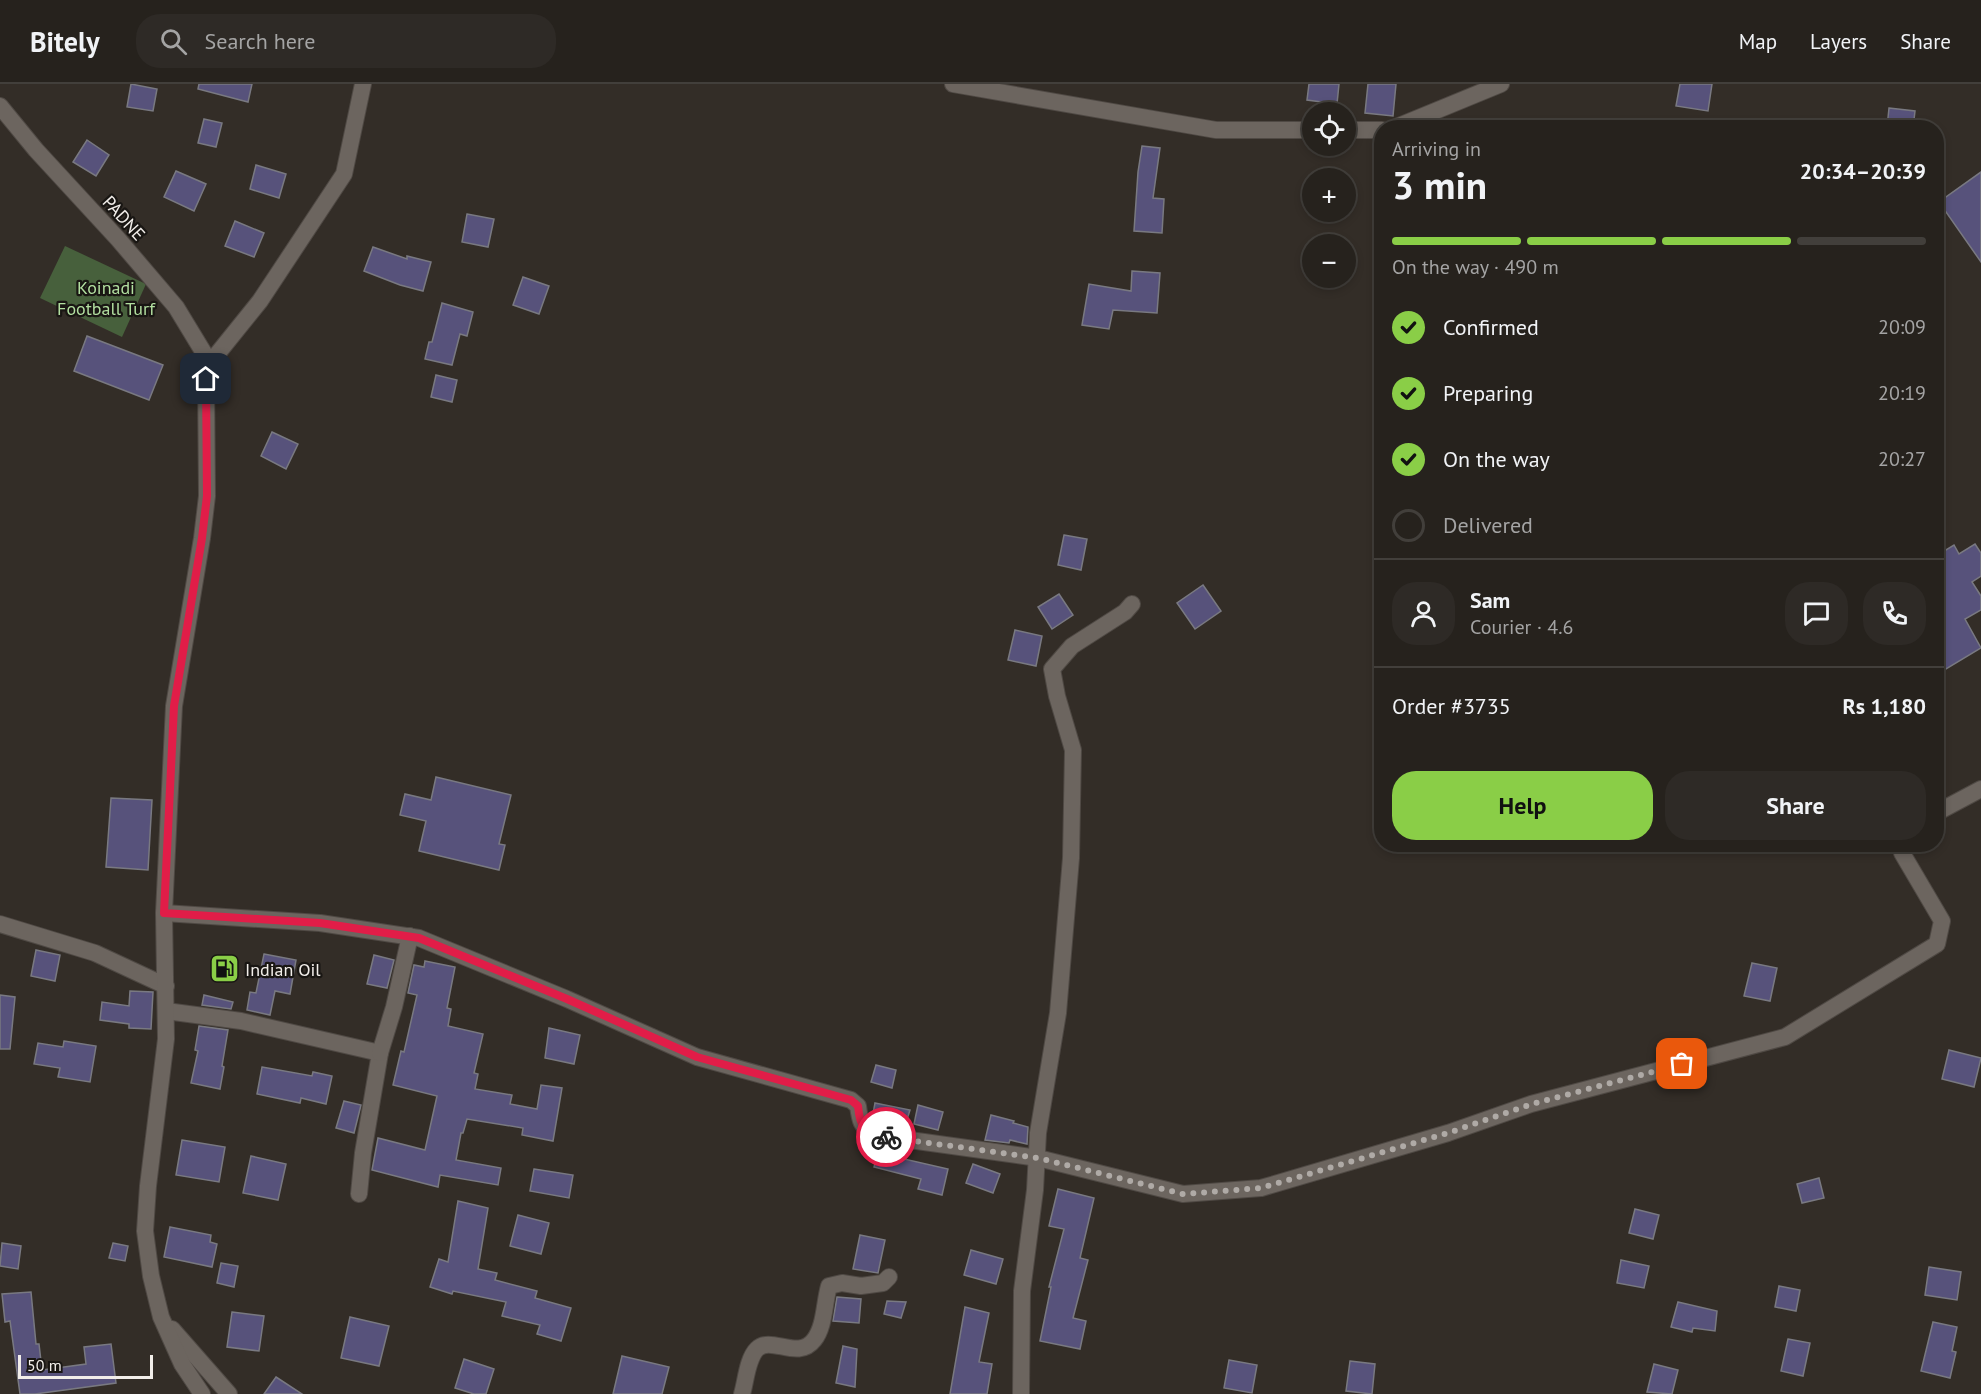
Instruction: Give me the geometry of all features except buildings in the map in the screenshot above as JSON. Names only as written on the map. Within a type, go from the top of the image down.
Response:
[{"type":"street","points":[[202,1394],[182,1364],[161,1317],[151,1276],[146,1231],[150,1166],[163,1071],[166,1011],[164,913],[174,706],[207,496],[206,379],[210,363],[260,301],[344,174],[363,84]]},
{"type":"street","points":[[953,84],[1216,130],[1302,130]]},
{"type":"street","points":[[1413,120],[1500,84]]},
{"type":"street","name":"PADNE","points":[[0,106],[36,150],[118,239],[176,307],[210,363]]},
{"type":"street","points":[[1356,130],[1374,130]]},
{"type":"street","points":[[1021,1394],[1022,1291],[1038,1158],[1038,1133],[1058,1013],[1071,858],[1073,750],[1057,696],[1052,669],[1072,646],[1125,612],[1132,604]]},
{"type":"street","points":[[1944,809],[1981,789]]},
{"type":"street","points":[[164,913],[320,923],[419,938],[567,999],[697,1057],[851,1100],[858,1106],[860,1122],[874,1135],[1038,1158],[1183,1194],[1261,1188],[1448,1133],[1532,1104],[1785,1037],[1936,944],[1942,921],[1902,852]]},
{"type":"street","points":[[0,924],[95,953],[166,986]]},
{"type":"street","points":[[359,1194],[363,1153],[380,1053],[394,1007],[410,936]]},
{"type":"street","points":[[166,1011],[252,1023],[380,1053]]},
{"type":"street","points":[[742,1394],[756,1350],[764,1345],[797,1349],[808,1346],[815,1339],[820,1328],[829,1286],[842,1283],[861,1286],[884,1283],[889,1277]]},
{"type":"street","points":[[161,1317],[229,1394]]},
{"type":"street","points":[[189,1375],[193,1394]]},
{"type":"green space","name":"Koinadi Football Turf","points":[[65,246],[146,284],[122,337],[40,298]]},
{"type":"way so far","points":[[886,1137],[1038,1158],[1183,1194],[1261,1188],[1448,1133],[1532,1104],[1682,1064]]},
{"type":"place","name":"Indian Oil","points":[[224,969]]},
{"type":"route","points":[[206,379],[207,496],[174,706],[164,913],[320,923],[419,938],[567,999],[697,1057],[851,1100],[858,1106],[860,1122],[865,1129],[874,1135],[886,1137]]}]
